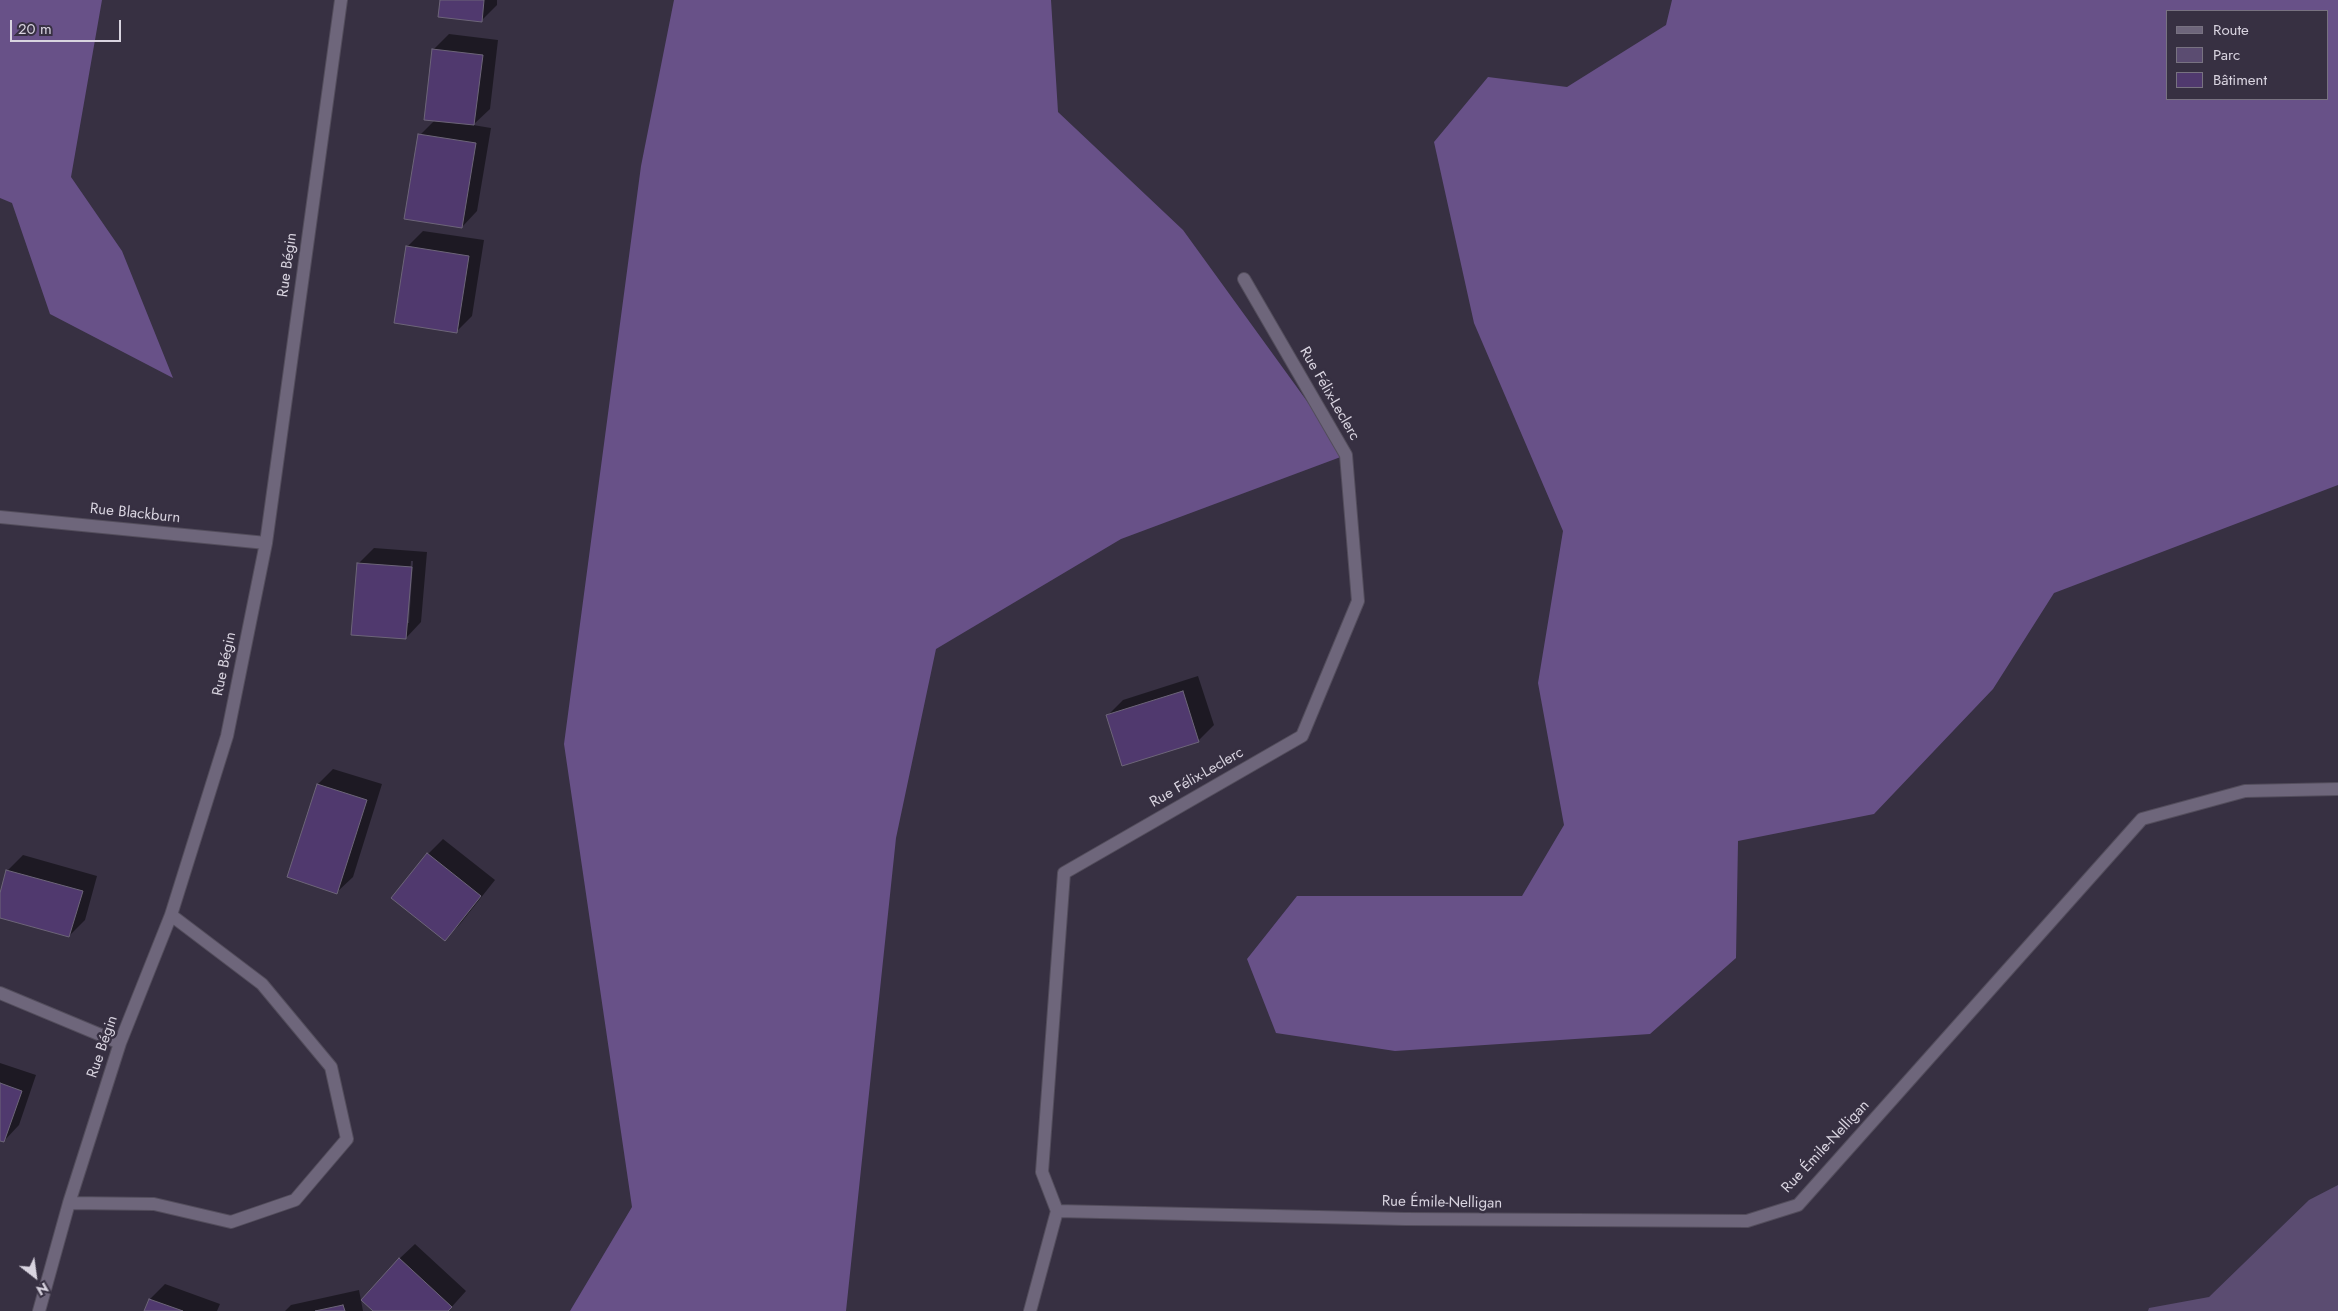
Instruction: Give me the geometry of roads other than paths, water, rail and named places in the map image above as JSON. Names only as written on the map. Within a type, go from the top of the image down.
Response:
[{"type":"street","name":"Rue Bégin","points":[[39,1311],[69,1203],[120,1043],[171,915],[227,736],[266,543],[341,0]]},
{"type":"street","name":"Rue Félix-Leclerc","points":[[1057,1211],[1042,1172],[1064,873],[1302,736],[1358,601],[1346,456],[1244,279]]},
{"type":"street","name":"Rue Blackburn","points":[[0,517],[266,543]]},
{"type":"street","name":"Rue Émile-Nelligan","points":[[1057,1211],[1405,1219],[1747,1221],[1798,1204],[2142,820],[2246,791],[2338,789]]},
{"type":"street","points":[[69,1203],[154,1204],[231,1222],[295,1200],[347,1139],[331,1067],[262,984],[171,915]]},
{"type":"street","points":[[0,993],[120,1043]]},
{"type":"street","points":[[1030,1311],[1057,1211]]}]
